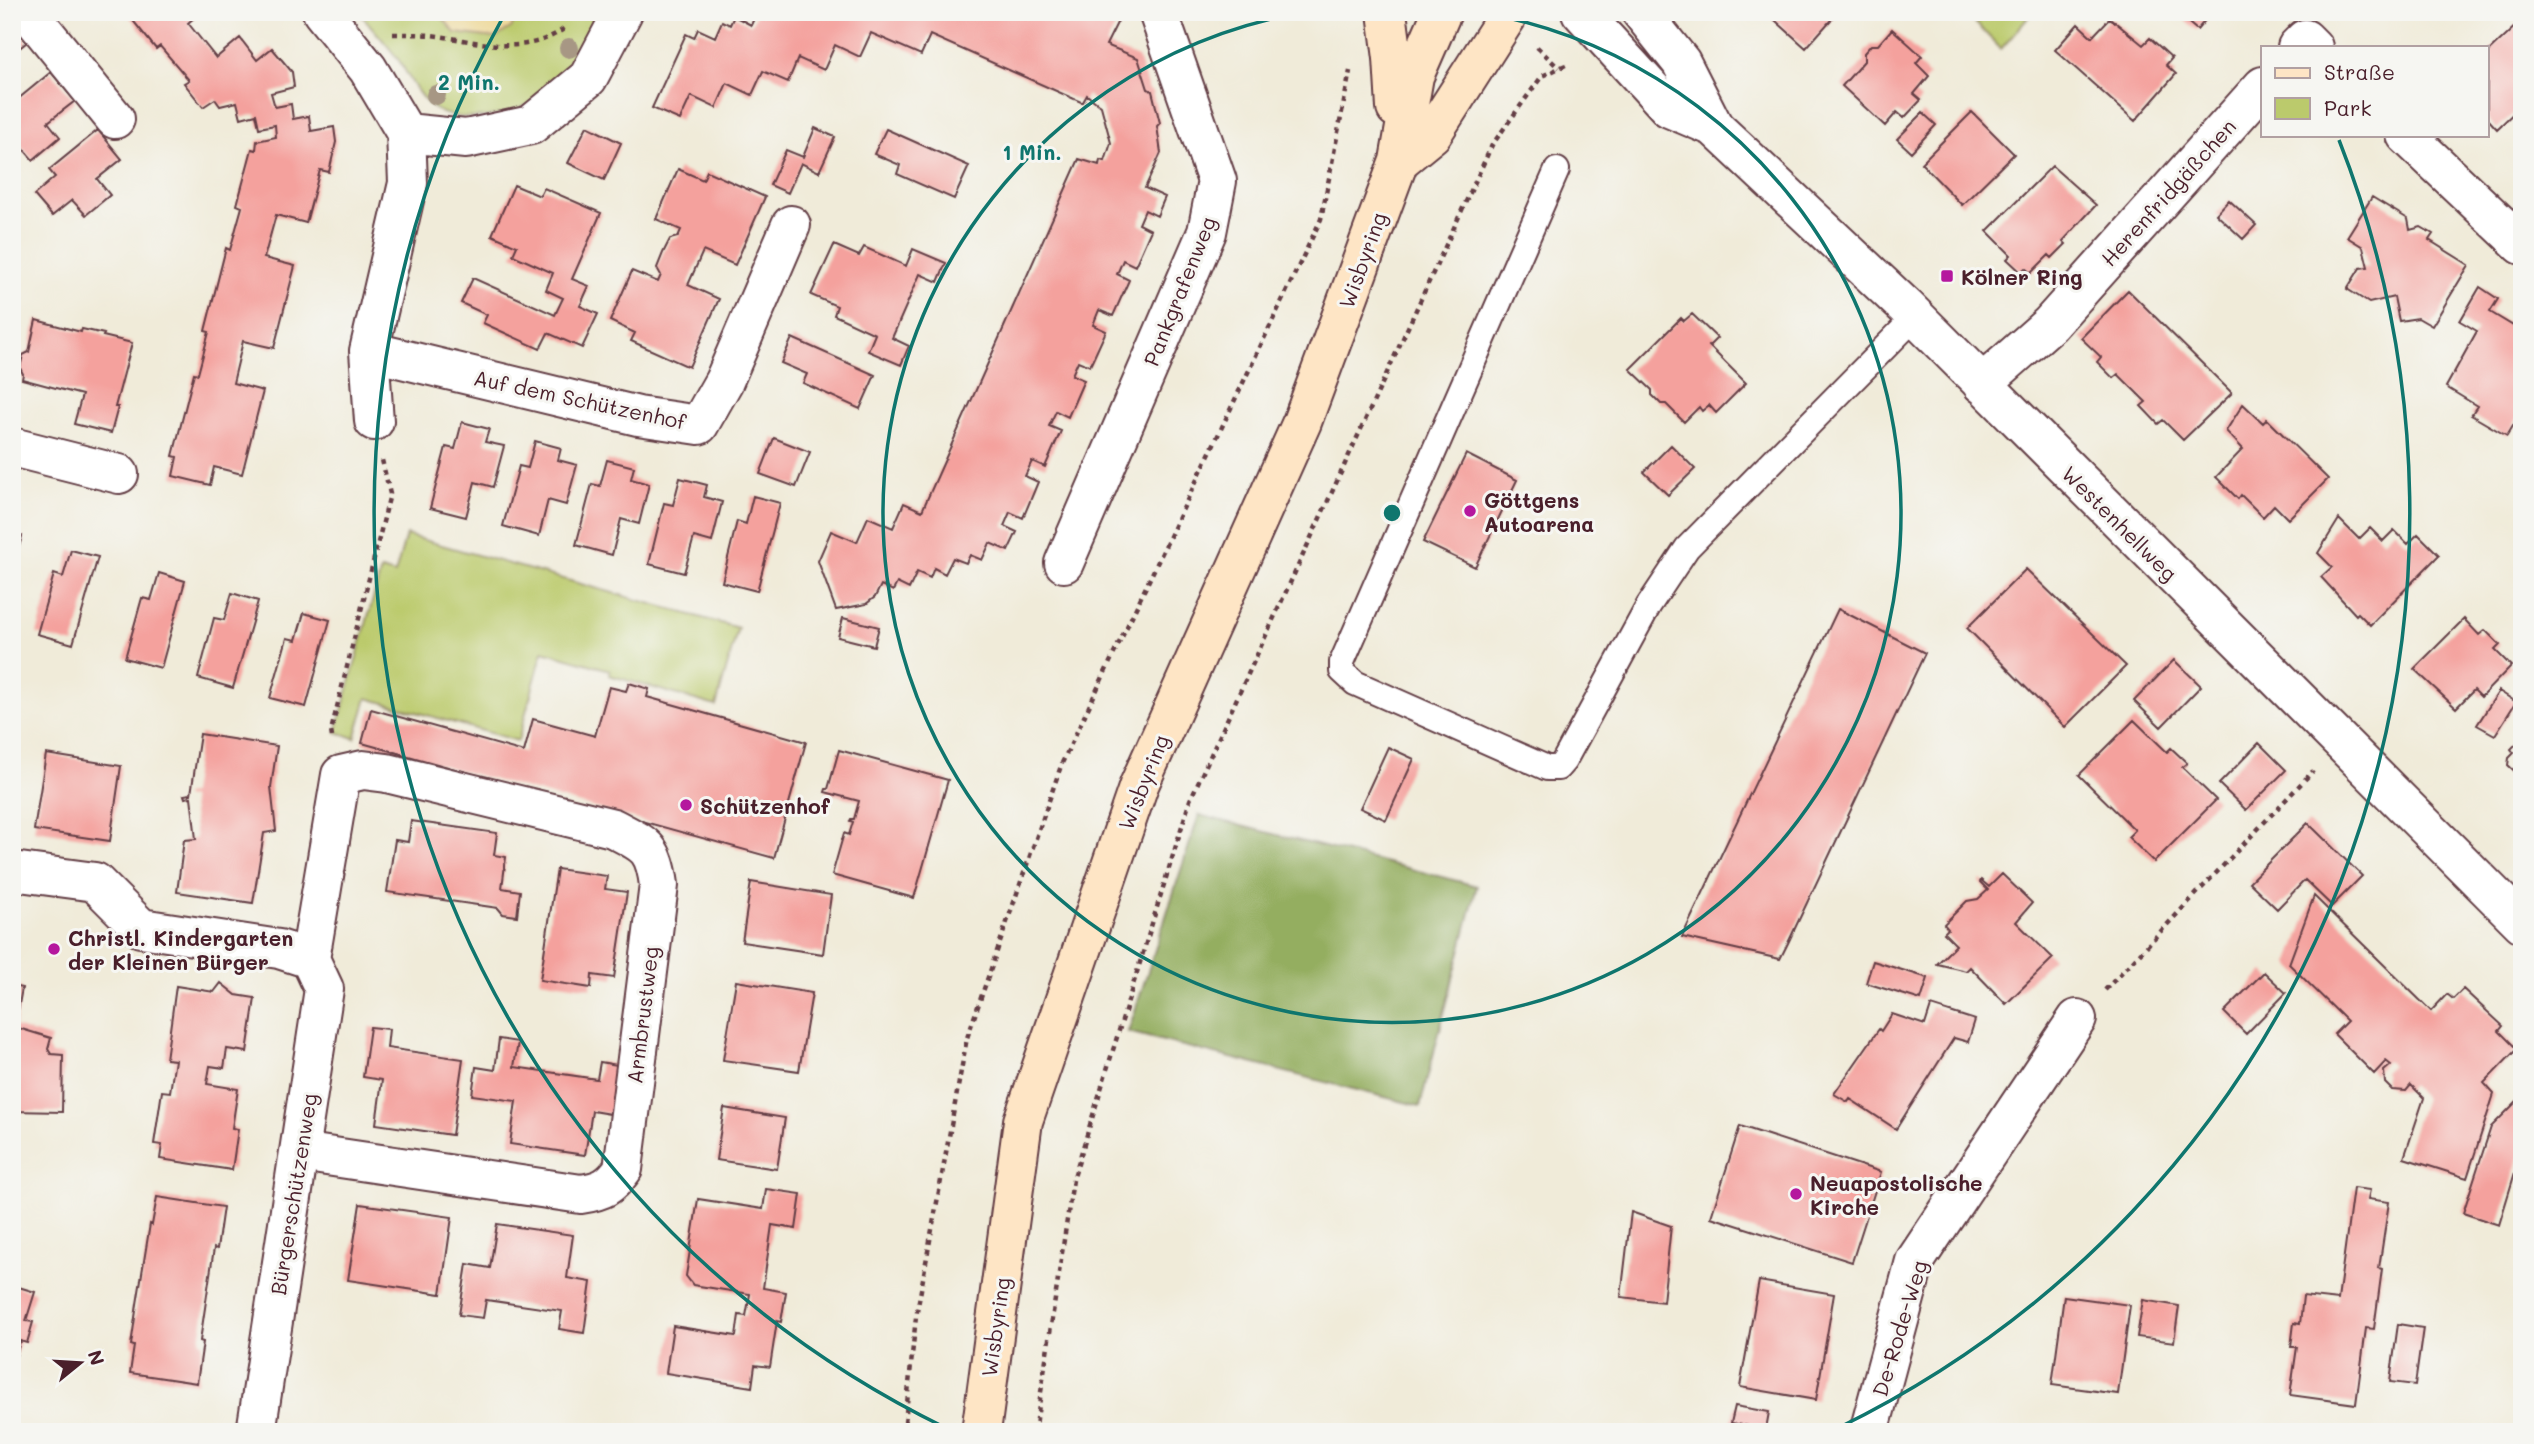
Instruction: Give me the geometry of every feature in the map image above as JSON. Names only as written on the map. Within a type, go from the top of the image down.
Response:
[{"type":"main road","points":[[1387,12],[1394,58],[1399,161]]},
{"type":"main road","name":"Wisbyring","points":[[981,1432],[1023,1121],[1139,785],[1302,422],[1399,161],[1414,76],[1442,12]]},
{"type":"main road","points":[[1399,161],[1432,134],[1510,12]]},
{"type":"street","points":[[27,12],[115,119]]},
{"type":"street","points":[[322,12],[368,69],[406,133],[408,183],[369,351],[374,421]]},
{"type":"street","points":[[406,133],[466,139],[531,125],[588,78],[623,12]]},
{"type":"street","name":"Pankgrafenweg","points":[[1064,563],[1207,232],[1217,181],[1158,12]]},
{"type":"street","name":"Westenhellweg","points":[[1641,12],[1681,62],[1714,127],[1915,317],[2522,923]]},
{"type":"street","name":"Westenhellweg","points":[[1591,24],[1669,108],[1714,127]]},
{"type":"street","name":"Herenfridgäßchen","points":[[1982,384],[2050,324],[2261,88]]},
{"type":"street","points":[[2407,136],[2522,245]]},
{"type":"street","name":"Auf dem Schützenhof","points":[[369,351],[638,416],[699,425],[724,381],[791,225]]},
{"type":"street","points":[[12,447],[119,474]]},
{"type":"street","name":"Armbrustweg","points":[[300,1153],[581,1194],[599,1191],[614,1181],[623,1169],[659,885],[657,866],[646,846],[613,828],[363,769],[341,775]]},
{"type":"street","points":[[12,871],[95,882],[141,928],[279,949],[310,958],[341,775]]},
{"type":"street","name":"Bürgerschützenweg","points":[[257,1432],[324,989],[310,958]]},
{"type":"street","name":"De-Rode-Weg","points":[[1869,1432],[1915,1261],[2077,1019]]},
{"type":"lane","points":[[1557,170],[1342,662],[1342,671],[1355,683],[1548,768],[1558,768],[1564,761],[1649,605],[1687,548],[1915,317]]},
{"type":"path","points":[[368,69],[386,34],[430,35],[495,46],[531,45],[560,32],[577,19]]},
{"type":"path","points":[[1035,1432],[1073,1180],[1190,800],[1492,145],[1542,76],[1574,61],[1591,24]]},
{"type":"path","points":[[904,1432],[916,1317],[967,1038],[1062,763],[1321,219],[1352,66]]},
{"type":"path","points":[[341,775],[331,731],[390,495],[374,421]]},
{"type":"path","points":[[2077,1019],[2340,743]]},
{"type":"green space","points":[[359,12],[598,12],[567,68],[542,96],[526,106],[506,113],[458,117],[440,112],[429,105],[400,62]]},
{"type":"green space","points":[[1965,12],[2033,12],[2001,49]]},
{"type":"green space","points":[[406,535],[738,628],[716,706],[609,675],[610,670],[543,651],[518,741],[367,698],[355,738],[336,732],[381,570],[395,574]]},
{"type":"green space","points":[[1199,815],[1477,886],[1420,1106],[1128,1032]]},
{"type":"sand","points":[[438,12],[515,12],[512,27],[495,38],[455,33]]},
{"type":"building","points":[[126,12],[201,12],[188,23],[216,58],[240,38],[257,60],[272,48],[292,72],[294,87],[271,93],[275,107],[291,104],[293,119],[309,116],[311,131],[334,127],[336,142],[329,172],[320,170],[306,223],[276,215],[264,258],[295,266],[274,348],[243,341],[233,383],[263,391],[242,474],[214,467],[210,485],[173,476],[177,457],[173,456],[194,373],[198,374],[209,332],[205,331],[226,248],[230,250],[242,207],[237,205],[252,149],[256,150],[257,141],[276,137],[275,125],[259,128],[256,114],[241,118],[237,102],[220,106],[215,99],[203,107],[184,83],[189,80],[160,46],[156,49]]},
{"type":"building","points":[[757,12],[1082,12],[1095,20],[1099,12],[1103,12],[1119,19],[1106,45],[1138,58],[1148,89],[1152,91],[1160,123],[1157,126],[1161,153],[1145,188],[1165,197],[1157,216],[1145,210],[1139,224],[1151,230],[1135,266],[1123,260],[1117,274],[1129,280],[1113,316],[1099,310],[1093,325],[1106,331],[1090,366],[1078,361],[1072,375],[1084,380],[1068,417],[1056,411],[1049,426],[1061,431],[1045,467],[1032,461],[1025,476],[1038,482],[1023,518],[1010,512],[1004,526],[1017,532],[1008,551],[990,543],[982,560],[970,555],[966,563],[953,558],[945,574],[934,568],[930,578],[917,572],[909,589],[897,583],[893,591],[881,585],[875,597],[866,604],[836,610],[818,561],[831,531],[857,542],[868,517],[893,528],[904,503],[922,511],[1079,159],[1099,165],[1100,160],[1105,161],[1111,143],[1101,106],[1087,95],[1081,102],[930,35],[921,55],[871,33],[860,57],[835,45],[824,70],[798,58],[788,82],[763,71],[752,95],[727,83],[716,108],[691,96],[680,120],[652,108],[686,34],[694,38],[698,29],[715,37],[722,21],[730,25],[734,16],[751,25]]},
{"type":"building","points":[[1766,12],[1838,12],[1806,48]]},
{"type":"building","points":[[2176,12],[2212,12],[2197,30]]},
{"type":"building","points":[[2110,18],[2143,45],[2150,38],[2172,58],[2166,65],[2176,74],[2135,121],[2055,50],[2078,24],[2092,37]]},
{"type":"building","points":[[2522,20],[2522,105],[2497,129],[2488,119],[2488,52]]},
{"type":"building","points":[[12,25],[27,42],[12,54]]},
{"type":"building","points":[[1892,29],[1922,56],[1916,63],[1929,76],[1914,94],[1921,100],[1904,118],[1897,112],[1885,126],[1842,86],[1864,61],[1864,53],[1871,45],[1878,45]]},
{"type":"building","points":[[51,72],[75,101],[48,122],[60,137],[33,160],[20,145],[12,152],[12,104]]},
{"type":"building","points":[[1972,112],[2014,154],[1962,205],[1921,163]]},
{"type":"building","points":[[1923,113],[1936,125],[1911,152],[1897,139]]},
{"type":"building","points":[[587,126],[621,143],[604,180],[568,163]]},
{"type":"building","points":[[815,128],[835,137],[819,172],[801,163],[788,193],[770,185],[786,150],[803,157]]},
{"type":"building","points":[[886,129],[969,166],[954,199],[897,174],[900,165],[874,154]]},
{"type":"building","points":[[98,130],[122,159],[97,179],[110,195],[86,215],[72,200],[52,216],[34,195],[55,177],[49,170]]},
{"type":"building","points":[[2052,166],[2096,205],[2063,241],[2066,244],[2052,258],[2049,255],[2031,273],[2025,268],[2021,272],[2007,259],[2011,255],[1987,231]]},
{"type":"building","points":[[678,169],[703,180],[707,171],[765,197],[735,265],[703,251],[688,285],[719,299],[689,367],[631,341],[635,333],[610,321],[632,271],[658,282],[661,275],[657,268],[663,253],[670,239],[678,237],[681,230],[656,219]]},
{"type":"building","points":[[514,185],[540,196],[544,188],[601,213],[572,279],[589,286],[580,306],[598,314],[582,348],[548,333],[540,349],[483,323],[487,315],[461,303],[473,278],[555,315],[563,298],[546,290],[553,273],[513,255],[517,246],[492,235]]},
{"type":"building","points":[[2372,197],[2408,219],[2410,230],[2421,227],[2433,234],[2429,240],[2469,265],[2432,326],[2418,318],[2399,321],[2394,297],[2369,303],[2347,289],[2360,268],[2368,267],[2363,247],[2347,237]]},
{"type":"building","points":[[2229,200],[2256,225],[2243,239],[2216,214]]},
{"type":"building","points":[[834,245],[859,256],[864,247],[906,266],[913,249],[946,263],[938,282],[920,274],[892,338],[909,346],[901,365],[868,351],[875,334],[834,315],[837,306],[811,295]]},
{"type":"building","points":[[2480,287],[2498,299],[2490,312],[2522,334],[2522,411],[2507,436],[2471,415],[2477,406],[2446,387],[2477,331],[2460,321]]},
{"type":"building","points":[[2128,290],[2232,393],[2183,440],[2163,420],[2158,424],[2141,406],[2146,402],[2118,374],[2113,378],[2097,362],[2101,357],[2081,338]]},
{"type":"building","points":[[1692,314],[1717,338],[1709,346],[1746,383],[1716,413],[1709,405],[1702,411],[1699,407],[1684,422],[1666,404],[1661,404],[1652,395],[1652,390],[1630,369],[1681,318],[1684,321]]},
{"type":"building","points":[[36,320],[81,332],[82,329],[104,334],[103,336],[132,343],[111,433],[74,424],[82,395],[22,379],[20,368],[23,355],[29,352]]},
{"type":"building","points":[[792,338],[875,375],[860,409],[803,383],[807,374],[781,363]]},
{"type":"building","points":[[2243,404],[2263,423],[2267,419],[2328,479],[2288,519],[2274,505],[2263,517],[2241,495],[2238,499],[2216,477],[2243,449],[2226,431]]},
{"type":"building","points":[[462,422],[489,429],[485,442],[504,446],[493,487],[475,482],[466,517],[430,508],[446,447],[455,449]]},
{"type":"building","points":[[774,438],[810,452],[796,487],[760,474]]},
{"type":"building","points":[[535,441],[561,448],[558,460],[577,465],[566,505],[548,500],[539,536],[503,526],[519,466],[528,468]]},
{"type":"building","points":[[1671,445],[1695,469],[1668,495],[1644,472]]},
{"type":"building","name":"Göttgens Autoarena","points":[[1466,454],[1517,480],[1475,567],[1423,542]]},
{"type":"building","points":[[607,460],[634,467],[631,479],[649,484],[639,524],[621,519],[612,555],[576,545],[592,484],[600,486]]},
{"type":"building","points":[[680,478],[707,485],[704,497],[722,502],[712,542],[694,537],[684,573],[649,564],[664,503],[673,505]]},
{"type":"building","points":[[753,496],[780,503],[757,591],[722,582],[737,521],[746,524]]},
{"type":"building","points":[[2339,519],[2359,539],[2370,528],[2383,541],[2394,530],[2408,544],[2418,534],[2439,555],[2370,625],[2358,613],[2356,615],[2321,577],[2332,567],[2318,553]]},
{"type":"building","points":[[12,534],[22,536],[13,568],[12,568]]},
{"type":"building","points":[[71,550],[98,557],[73,644],[37,634],[54,574],[63,577]]},
{"type":"building","points":[[2026,569],[2126,666],[2065,727],[1967,628]]},
{"type":"building","points":[[159,573],[185,581],[161,668],[125,658],[142,598],[151,600]]},
{"type":"building","points":[[232,593],[258,601],[233,688],[198,678],[214,618],[224,620]]},
{"type":"building","points":[[1838,609],[1925,653],[1788,943],[1780,959],[1682,937]]},
{"type":"building","points":[[304,613],[330,620],[306,707],[270,698],[287,638],[296,640]]},
{"type":"building","points":[[843,618],[879,627],[874,646],[838,637]]},
{"type":"building","points":[[2464,619],[2479,635],[2485,630],[2500,645],[2495,650],[2511,666],[2481,697],[2474,690],[2456,708],[2414,669]]},
{"type":"building","points":[[2174,660],[2201,686],[2161,727],[2134,701]]},
{"type":"building","name":"Schützenhof","points":[[629,683],[649,689],[647,697],[806,742],[774,858],[362,743],[371,709],[524,752],[533,719],[595,736],[609,687],[626,691]]},
{"type":"building","points":[[2499,691],[2516,702],[2495,735],[2477,725]]},
{"type":"building","points":[[2134,720],[2167,752],[2171,748],[2187,763],[2182,767],[2216,800],[2154,862],[2128,837],[2135,830],[2079,775]]},
{"type":"building","points":[[200,734],[277,746],[271,787],[276,831],[264,833],[253,903],[177,892],[184,840],[196,839],[191,797],[185,798],[184,795],[191,794]]},
{"type":"building","points":[[2522,738],[2522,778],[2508,765],[2509,758],[2514,753],[2511,749]]},
{"type":"building","points":[[2259,743],[2286,770],[2246,810],[2219,784]]},
{"type":"building","points":[[1388,747],[1414,759],[1386,820],[1360,808]]},
{"type":"building","points":[[839,750],[948,780],[914,898],[832,875],[844,833],[849,835],[853,822],[850,821],[854,819],[859,801],[825,792]]},
{"type":"building","points":[[46,754],[121,766],[110,841],[34,830]]},
{"type":"building","points":[[411,821],[497,833],[494,855],[506,857],[502,888],[520,891],[517,916],[503,914],[498,908],[387,892],[395,840],[408,842]]},
{"type":"building","points":[[2308,823],[2362,876],[2332,906],[2305,880],[2277,909],[2249,882]]},
{"type":"building","points":[[557,869],[607,876],[605,889],[627,892],[614,978],[592,975],[591,988],[540,980]]},
{"type":"building","points":[[2002,874],[2032,903],[2016,922],[2053,958],[2006,1004],[1970,967],[1966,971],[1937,964],[1956,945],[1944,933],[1948,929],[1944,924],[1967,901],[1978,899],[1988,890],[1981,880],[1989,887]]},
{"type":"building","points":[[751,882],[831,895],[823,954],[742,942]]},
{"type":"building","points":[[2314,896],[2431,1011],[2447,994],[2453,999],[2463,989],[2503,1026],[2499,1031],[2517,1049],[2484,1083],[2494,1094],[2467,1178],[2404,1158],[2424,1098],[2411,1085],[2406,1091],[2392,1090],[2385,1083],[2384,1071],[2391,1065],[2386,1061],[2374,1074],[2334,1034],[2347,1021],[2289,964]]},
{"type":"building","points":[[1873,961],[1928,978],[1921,1000],[1866,983]]},
{"type":"building","points":[[2264,972],[2286,993],[2246,1034],[2224,1012]]},
{"type":"building","points":[[736,981],[812,993],[799,1071],[723,1060]]},
{"type":"building","points":[[221,983],[236,995],[255,998],[247,1052],[227,1049],[224,1068],[210,1066],[207,1084],[238,1089],[232,1128],[238,1129],[232,1170],[160,1159],[162,1145],[154,1144],[162,1091],[170,1092],[175,1060],[166,1059],[176,986],[214,992]]},
{"type":"building","points":[[12,986],[22,988],[15,1027],[51,1038],[48,1049],[51,1054],[63,1055],[62,1112],[12,1111]]},
{"type":"building","points":[[1931,1006],[1975,1020],[1968,1042],[1954,1038],[1896,1129],[1850,1099],[1848,1102],[1834,1094],[1892,1014],[1925,1025]]},
{"type":"building","points":[[370,1027],[389,1029],[387,1048],[463,1059],[452,1135],[376,1124],[382,1080],[363,1077]]},
{"type":"building","points":[[499,1039],[518,1042],[514,1067],[597,1079],[600,1062],[623,1066],[616,1115],[592,1111],[585,1155],[510,1144],[516,1101],[472,1095],[476,1067],[495,1070]]},
{"type":"building","points":[[2522,1096],[2522,1158],[2520,1156],[2499,1225],[2463,1213],[2491,1127]]},
{"type":"building","points":[[724,1108],[785,1118],[777,1169],[716,1160]]},
{"type":"building","name":"Neuapostolische Kirche","points":[[1740,1126],[1881,1172],[1852,1262],[1711,1217]]},
{"type":"building","points":[[2353,1188],[2370,1190],[2368,1199],[2389,1202],[2379,1268],[2382,1269],[2374,1329],[2366,1328],[2356,1404],[2290,1395],[2297,1347],[2291,1347],[2294,1323],[2300,1324],[2303,1296],[2338,1300]]},
{"type":"building","points":[[766,1189],[801,1194],[796,1229],[772,1225],[763,1288],[786,1292],[781,1322],[777,1321],[770,1367],[755,1365],[752,1387],[666,1373],[673,1326],[736,1336],[739,1315],[746,1316],[750,1294],[693,1285],[686,1276],[698,1199],[763,1209]]},
{"type":"building","points":[[157,1197],[223,1207],[200,1341],[203,1342],[197,1383],[130,1373],[137,1304]]},
{"type":"building","points":[[360,1204],[452,1217],[441,1294],[348,1280]]},
{"type":"building","points":[[1631,1212],[1671,1226],[1663,1302],[1621,1297]]},
{"type":"building","points":[[497,1224],[573,1235],[567,1278],[591,1282],[584,1333],[559,1329],[562,1311],[486,1300],[483,1318],[459,1315],[467,1264],[490,1268]]},
{"type":"building","points":[[1759,1281],[1834,1294],[1816,1400],[1740,1387]]},
{"type":"building","points":[[12,1285],[35,1292],[26,1321],[33,1322],[27,1343],[20,1341],[13,1367]]},
{"type":"building","points":[[2064,1296],[2130,1305],[2118,1394],[2052,1385]]},
{"type":"building","points":[[2143,1300],[2179,1306],[2174,1342],[2137,1337]]},
{"type":"building","points":[[2398,1324],[2423,1328],[2415,1385],[2390,1382]]},
{"type":"building","points":[[1735,1406],[1769,1412],[1766,1429],[1731,1423]]},
{"type":"place","name":"Kölner Ring","points":[[1947,276]]},
{"type":"place","name":"Göttgens Autoarena","points":[[1470,511]]},
{"type":"place","name":"Schützenhof","points":[[686,805]]},
{"type":"place","name":"Christl. Kindergarten der Kleinen Bürger","points":[[54,949]]},
{"type":"place","name":"Neuapostolische Kirche","points":[[1796,1194]]}]
